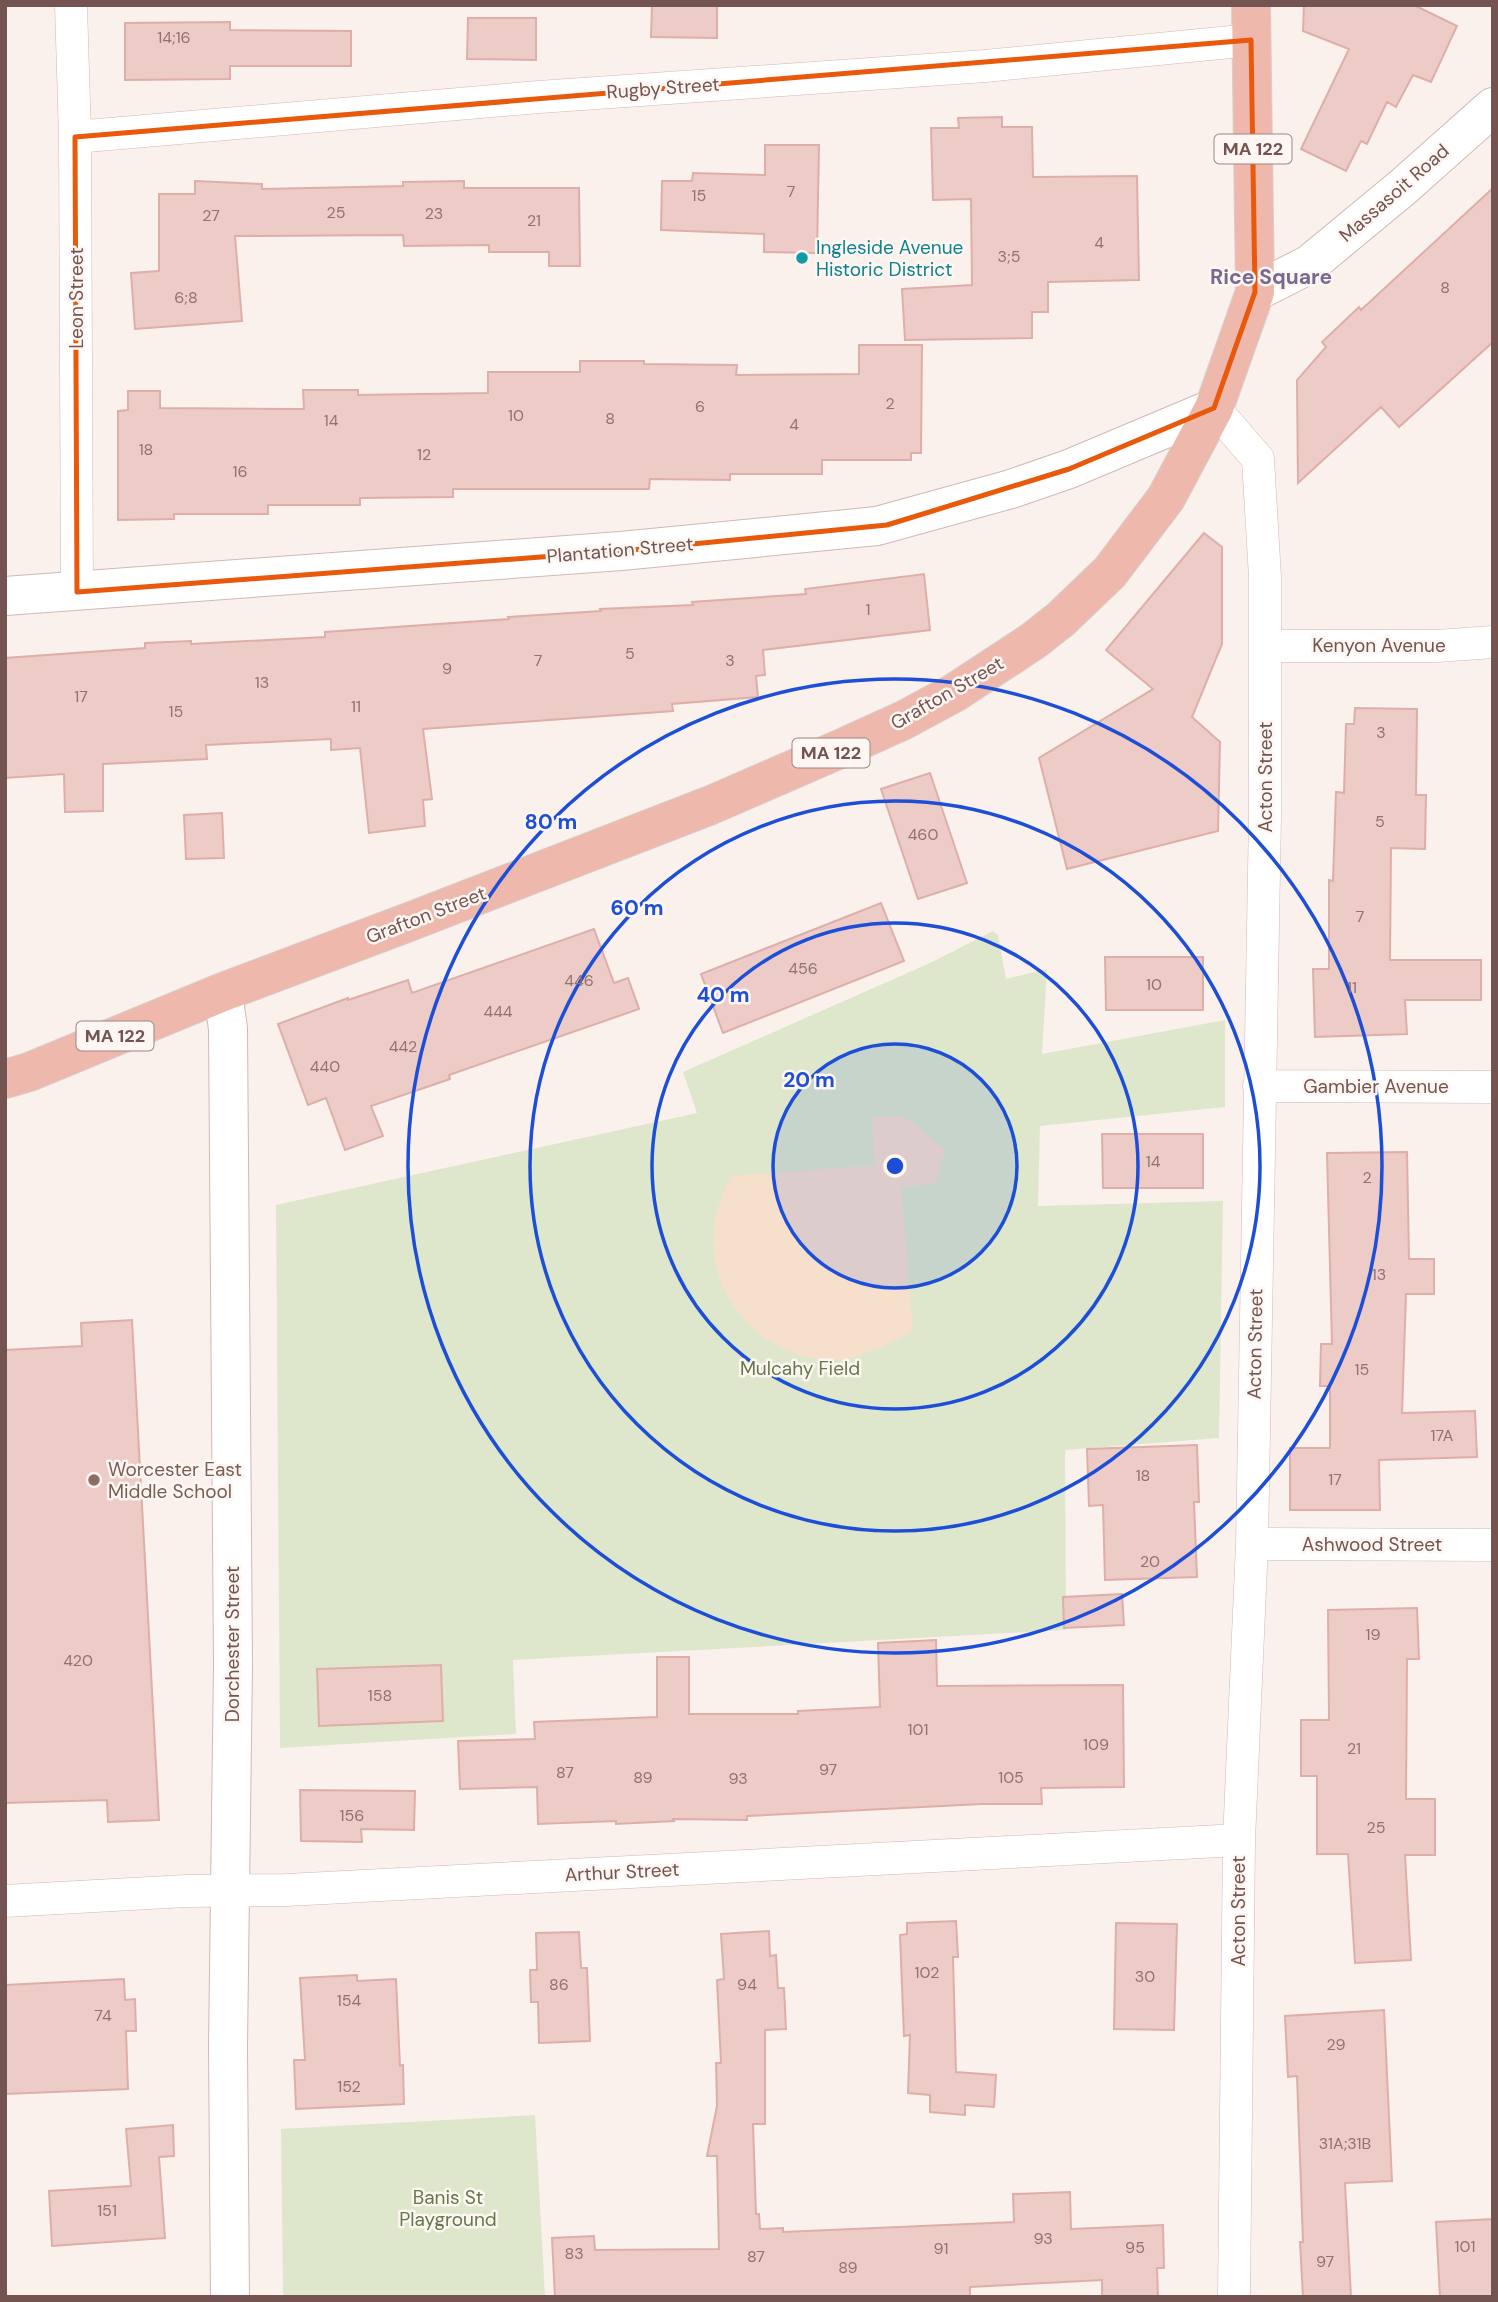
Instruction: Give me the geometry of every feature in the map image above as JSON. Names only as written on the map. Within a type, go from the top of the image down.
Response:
[{"type":"highway","name":"Grafton Street","points":[[5,1079],[29,1072],[223,992],[711,805],[882,730],[954,693],[1042,634],[1110,572],[1166,498],[1214,408],[1255,292],[1251,23]]},
{"type":"street","name":"Leon Street","points":[[71,5],[75,137],[77,592]]},
{"type":"street","name":"Rugby Street","points":[[75,137],[526,98],[985,66],[1251,23]]},
{"type":"street","name":"Massasoit Road","points":[[1255,292],[1310,264],[1403,187],[1493,107]]},
{"type":"street","name":"Plantation Street","points":[[5,596],[609,552],[887,524],[1011,489],[1069,469],[1214,408]]},
{"type":"street","name":"Acton Street","points":[[1214,408],[1258,459],[1266,646],[1252,1545],[1238,1840],[1234,2297]]},
{"type":"street","name":"Kenyon Avenue","points":[[1266,646],[1437,646],[1493,642]]},
{"type":"street","name":"Dorchester Street","points":[[223,992],[228,1030],[233,1685],[230,2297]]},
{"type":"street","name":"Gambier Avenue","points":[[1259,1086],[1493,1087]]},
{"type":"street","name":"Ashwood Street","points":[[1252,1545],[1493,1545]]},
{"type":"street","name":"Arthur Street","points":[[5,1901],[186,1891],[287,1890],[1238,1840]]},
{"type":"highlighted area","points":[[1251,40],[1255,292],[1214,408],[1069,469],[887,525],[621,551],[77,592],[75,137]]},
{"type":"green space","name":"Mulcahy Field","points":[[993,931],[998,935],[1006,979],[1047,969],[1042,1054],[1225,1020],[1225,1107],[1040,1126],[1038,1206],[1223,1201],[1219,1438],[1065,1450],[1066,1630],[513,1660],[516,1734],[280,1748],[276,1205],[697,1113],[683,1072],[930,963]]},
{"type":"green space","name":"Banis St Playground","points":[[535,2115],[545,2297],[283,2297],[281,2129]]},
{"type":"sand","points":[[902,1115],[945,1150],[936,1184],[901,1187],[913,1332],[871,1351],[838,1360],[803,1356],[780,1347],[760,1334],[742,1317],[728,1297],[719,1275],[714,1252],[714,1227],[720,1201],[731,1176],[875,1165],[872,1118]]},
{"type":"building","points":[[652,5],[717,5],[717,38],[651,37]]},
{"type":"building","points":[[1304,5],[1414,5],[1457,26],[1431,82],[1413,75],[1396,107],[1387,102],[1367,144],[1361,141],[1346,171],[1301,149],[1349,49],[1303,31]]},
{"type":"building","points":[[468,18],[536,18],[536,60],[467,59]]},
{"type":"building","points":[[230,22],[230,30],[351,31],[351,66],[230,66],[230,79],[125,80],[125,23]]},
{"type":"building","points":[[1002,117],[1002,127],[1032,127],[1033,177],[1137,176],[1139,280],[1048,282],[1048,312],[1032,312],[1032,338],[905,340],[902,289],[972,285],[971,199],[933,200],[931,128],[959,128],[958,118]]},
{"type":"building","points":[[765,145],[819,145],[817,253],[764,252],[764,234],[661,230],[662,181],[692,181],[693,173],[765,175]]},
{"type":"building","points":[[195,181],[262,184],[262,189],[403,186],[403,182],[464,181],[464,188],[579,188],[580,266],[549,266],[549,252],[489,252],[489,245],[404,246],[403,235],[235,236],[242,321],[135,329],[131,273],[159,271],[159,194],[195,194]]},
{"type":"building","points":[[1493,188],[1493,342],[1399,427],[1381,407],[1298,483],[1297,380],[1326,347],[1322,342],[1359,307],[1361,310]]},
{"type":"building","points":[[859,345],[922,345],[921,453],[911,453],[911,460],[822,460],[822,474],[730,474],[730,480],[650,479],[649,489],[453,489],[453,497],[360,498],[360,505],[268,505],[268,514],[174,514],[174,519],[118,520],[118,411],[128,410],[128,391],[160,391],[160,408],[304,409],[303,390],[358,390],[358,395],[488,393],[488,372],[580,372],[580,361],[737,365],[736,375],[859,374]]},
{"type":"building","points":[[1204,533],[1222,547],[1222,644],[1192,717],[1220,742],[1218,831],[1067,869],[1039,758],[1153,689],[1106,650]]},
{"type":"building","points":[[924,574],[930,630],[763,650],[765,675],[756,676],[758,697],[672,704],[673,711],[423,729],[432,799],[423,800],[425,826],[369,833],[360,748],[331,750],[331,739],[206,745],[207,759],[103,764],[103,811],[65,812],[64,774],[5,778],[5,658],[145,648],[145,643],[191,641],[191,644],[325,637],[325,632],[509,619],[508,617],[601,611],[600,609],[693,605],[692,602],[806,594],[805,589]]},
{"type":"building","points":[[1355,708],[1417,709],[1416,795],[1426,795],[1425,849],[1391,848],[1390,960],[1481,960],[1481,1000],[1405,1000],[1407,1034],[1315,1037],[1313,969],[1329,969],[1329,880],[1333,881],[1336,792],[1344,793],[1346,724],[1354,724]]},
{"type":"building","points":[[930,773],[967,883],[918,899],[881,789]]},
{"type":"building","points":[[222,813],[224,858],[186,859],[184,815]]},
{"type":"building","points":[[881,903],[904,961],[723,1033],[701,974]]},
{"type":"building","points":[[594,929],[614,983],[628,978],[639,1009],[449,1075],[450,1079],[371,1106],[383,1136],[345,1150],[326,1098],[308,1105],[278,1024],[348,998],[408,980],[412,993]]},
{"type":"building","points":[[1105,957],[1203,957],[1203,1010],[1106,1010]]},
{"type":"building","points":[[1102,1134],[1203,1134],[1203,1188],[1103,1188]]},
{"type":"building","points":[[1407,1152],[1409,1259],[1434,1259],[1434,1294],[1406,1294],[1402,1413],[1475,1411],[1477,1457],[1379,1460],[1380,1510],[1290,1510],[1290,1448],[1330,1448],[1330,1386],[1320,1386],[1321,1344],[1332,1344],[1327,1153]]},
{"type":"building","points":[[132,1320],[159,1820],[108,1822],[107,1800],[5,1803],[5,1350],[82,1346],[81,1323]]},
{"type":"building","points":[[1197,1445],[1199,1502],[1194,1502],[1197,1577],[1105,1580],[1103,1505],[1089,1506],[1087,1449]]},
{"type":"building","points":[[1122,1594],[1124,1625],[1064,1628],[1063,1597]]},
{"type":"building","points":[[1417,1608],[1419,1659],[1407,1659],[1406,1799],[1435,1799],[1435,1855],[1405,1855],[1411,1960],[1355,1963],[1348,1854],[1317,1854],[1317,1776],[1301,1776],[1301,1720],[1329,1720],[1328,1610]]},
{"type":"building","points":[[936,1640],[937,1686],[1123,1685],[1124,1787],[1041,1788],[1042,1804],[981,1804],[747,1816],[747,1820],[673,1819],[674,1821],[616,1824],[616,1821],[538,1824],[537,1787],[460,1789],[458,1741],[535,1739],[534,1722],[657,1717],[657,1657],[689,1657],[689,1714],[798,1714],[798,1711],[880,1707],[878,1643]]},
{"type":"building","points":[[441,1665],[443,1721],[319,1726],[317,1669]]},
{"type":"building","points":[[300,1790],[415,1791],[414,1830],[361,1829],[362,1842],[301,1841]]},
{"type":"building","points":[[956,1921],[958,1957],[953,1957],[956,2072],[996,2075],[994,2107],[965,2105],[965,2115],[930,2112],[930,2095],[908,2093],[910,2035],[904,2036],[900,1935],[907,1934],[907,1923]]},
{"type":"building","points":[[1116,1923],[1177,1924],[1174,2030],[1114,2029]]},
{"type":"building","points":[[769,1931],[770,1956],[776,1955],[778,1988],[784,1988],[786,2029],[765,2030],[765,2124],[753,2124],[756,2214],[759,2214],[760,2229],[783,2228],[783,2232],[1014,2222],[1013,2194],[1070,2192],[1071,2229],[1163,2225],[1164,2268],[1157,2268],[1158,2297],[1102,2297],[1102,2280],[970,2287],[970,2297],[555,2297],[552,2238],[594,2236],[595,2250],[719,2249],[717,2156],[707,2156],[717,2106],[716,2063],[721,2063],[717,1980],[724,1979],[721,1934]]},
{"type":"building","points":[[579,1932],[581,1968],[587,1968],[590,2041],[539,2043],[538,2002],[531,2002],[530,1970],[537,1970],[536,1933]]},
{"type":"building","points":[[357,1975],[357,1981],[396,1979],[404,2104],[296,2109],[294,2060],[305,2060],[300,1978]]},
{"type":"building","points":[[124,1979],[125,2000],[135,1999],[136,2031],[126,2031],[128,2089],[5,2094],[5,1985]]},
{"type":"building","points":[[1384,2010],[1392,2181],[1345,2183],[1351,2297],[1303,2297],[1297,2076],[1288,2077],[1285,2016]]},
{"type":"building","points":[[173,2125],[174,2156],[159,2157],[165,2238],[52,2246],[49,2191],[131,2186],[126,2129]]},
{"type":"building","points":[[1493,2219],[1493,2297],[1440,2297],[1436,2222]]},
{"type":"place","name":"Ingleside Avenue Historic District","points":[[802,258]]},
{"type":"place","name":"Worcester East Middle School","points":[[94,1480]]},
{"type":"district","name":"Rice Square","points":[[1271,277]]}]
